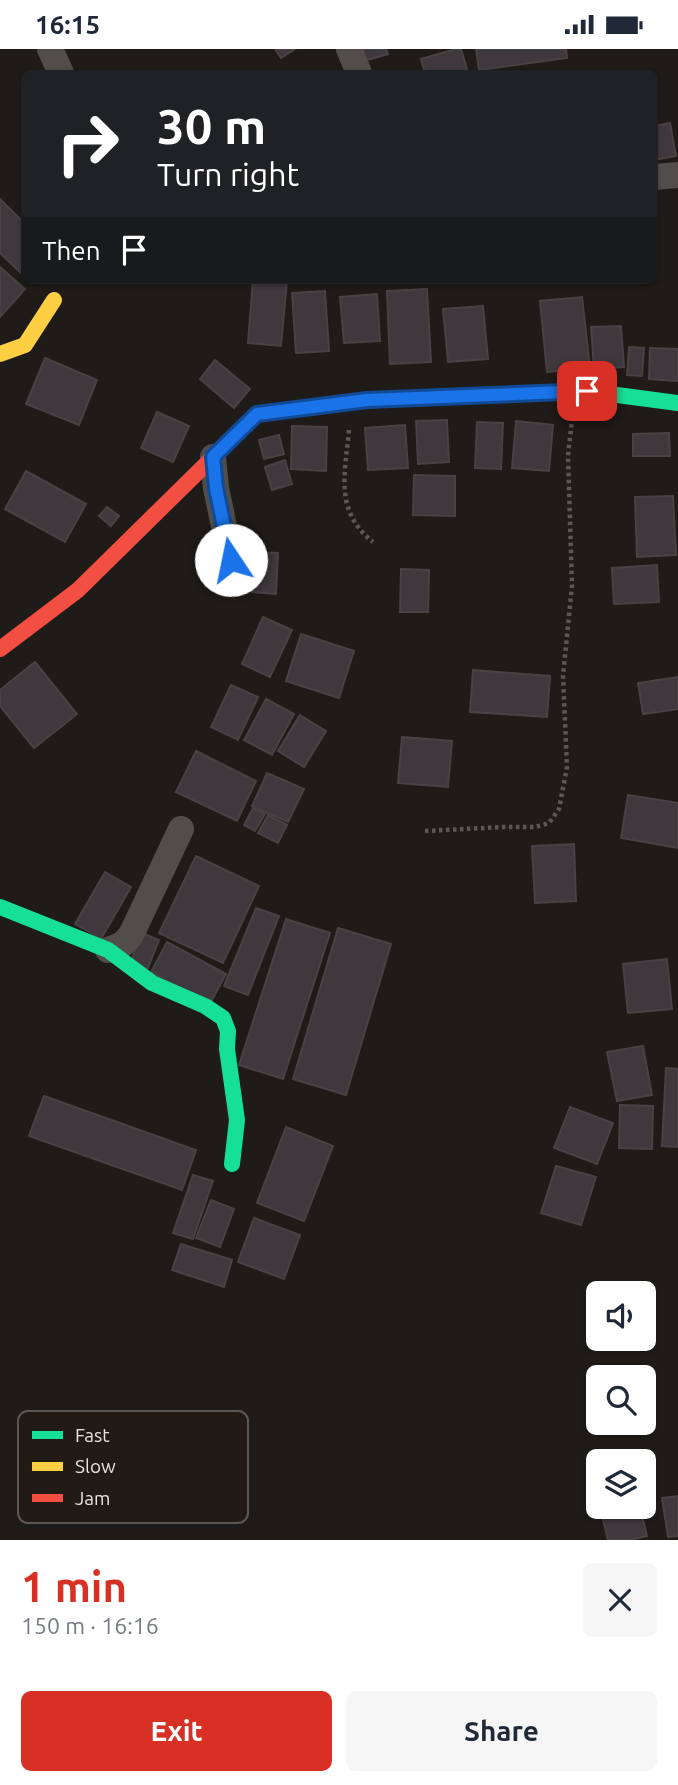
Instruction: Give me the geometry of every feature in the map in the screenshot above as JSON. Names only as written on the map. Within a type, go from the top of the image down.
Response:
[{"type":"street","points":[[50,49],[60,70]]},
{"type":"street","points":[[349,49],[358,70]]},
{"type":"street","points":[[658,176],[678,174]]},
{"type":"street","points":[[0,354],[25,345],[54,300]]},
{"type":"street","points":[[0,649],[78,590],[257,414],[352,402],[587,391],[678,403]]},
{"type":"street","points":[[213,457],[216,488],[231,560]]},
{"type":"street","points":[[108,950],[123,944],[131,935],[181,829]]},
{"type":"street","points":[[0,907],[108,950],[152,983],[205,1006],[223,1018],[228,1031],[227,1049],[237,1120],[232,1164]]},
{"type":"path","points":[[425,831],[535,827],[549,823],[559,809],[567,767],[563,676],[572,586],[568,456],[575,392]]},
{"type":"path","points":[[352,402],[345,499],[351,520],[360,532],[373,542]]},
{"type":"building","points":[[275,49],[295,49],[281,58]]},
{"type":"building","points":[[357,49],[386,49],[388,54],[361,62]]},
{"type":"building","points":[[461,49],[467,70],[424,70],[421,59]]},
{"type":"building","points":[[476,49],[566,49],[567,58],[479,70]]},
{"type":"building","points":[[670,123],[676,156],[658,159],[658,125]]},
{"type":"building","points":[[0,199],[21,220],[21,273],[0,253]]},
{"type":"building","points":[[0,267],[25,289],[0,317]]},
{"type":"building","points":[[253,284],[287,284],[281,346],[248,343]]},
{"type":"building","points":[[427,289],[431,362],[390,364],[387,291]]},
{"type":"building","points":[[325,291],[329,351],[296,353],[292,293]]},
{"type":"building","points":[[377,294],[380,341],[344,343],[340,297]]},
{"type":"building","points":[[582,297],[590,368],[547,372],[540,301]]},
{"type":"building","points":[[483,306],[488,359],[448,362],[443,309]]},
{"type":"building","points":[[621,326],[624,367],[594,369],[591,327]]},
{"type":"building","points":[[629,347],[644,348],[642,376],[627,375]]},
{"type":"building","points":[[650,348],[678,349],[678,381],[649,379]]},
{"type":"building","points":[[45,358],[97,380],[79,425],[26,404]]},
{"type":"building","points":[[215,360],[250,389],[234,408],[200,379]]},
{"type":"building","points":[[157,412],[189,426],[173,462],[141,448]]},
{"type":"building","points":[[447,420],[449,462],[418,464],[416,421]]},
{"type":"building","points":[[516,421],[553,425],[549,471],[512,468]]},
{"type":"building","points":[[477,422],[503,423],[501,469],[475,468]]},
{"type":"building","points":[[405,425],[408,468],[368,470],[365,428]]},
{"type":"building","points":[[292,426],[327,427],[326,471],[291,469]]},
{"type":"building","points":[[669,433],[670,456],[633,456],[633,434]]},
{"type":"building","points":[[279,435],[284,454],[264,459],[259,440]]},
{"type":"building","points":[[285,460],[292,484],[272,490],[265,467]]},
{"type":"building","points":[[26,471],[86,504],[65,542],[5,509]]},
{"type":"building","points":[[414,475],[455,476],[455,516],[413,515]]},
{"type":"building","points":[[673,496],[676,555],[637,557],[635,497]]},
{"type":"building","points":[[107,507],[119,516],[111,526],[99,516]]},
{"type":"building","points":[[254,552],[278,553],[276,594],[252,592]]},
{"type":"building","points":[[657,565],[659,602],[614,604],[612,568]]},
{"type":"building","points":[[401,569],[429,570],[428,612],[400,612]]},
{"type":"building","points":[[263,617],[292,630],[270,677],[242,664]]},
{"type":"building","points":[[301,634],[354,651],[339,698],[286,681]]},
{"type":"building","points":[[35,662],[77,714],[34,748],[0,706],[0,690]]},
{"type":"building","points":[[473,670],[550,676],[547,717],[470,712]]},
{"type":"building","points":[[678,677],[678,709],[643,714],[638,683]]},
{"type":"building","points":[[231,685],[258,697],[238,740],[211,727]]},
{"type":"building","points":[[266,699],[294,714],[272,755],[244,740]]},
{"type":"building","points":[[300,715],[326,731],[304,767],[278,751]]},
{"type":"building","points":[[402,737],[452,741],[448,787],[398,783]]},
{"type":"building","points":[[196,751],[256,781],[237,821],[176,792]]},
{"type":"building","points":[[267,773],[304,789],[288,822],[252,806]]},
{"type":"building","points":[[628,795],[678,803],[678,848],[621,838]]},
{"type":"building","points":[[253,808],[265,814],[255,831],[244,825]]},
{"type":"building","points":[[268,815],[287,825],[278,843],[258,833]]},
{"type":"building","points":[[574,844],[576,901],[535,903],[532,846]]},
{"type":"building","points":[[196,856],[259,886],[223,963],[159,933]]},
{"type":"building","points":[[105,872],[131,887],[101,939],[75,924]]},
{"type":"building","points":[[256,908],[279,916],[248,995],[224,986]]},
{"type":"building","points":[[286,919],[330,933],[283,1079],[239,1065]]},
{"type":"building","points":[[338,928],[391,944],[346,1095],[293,1079]]},
{"type":"building","points":[[142,933],[159,940],[146,973],[129,966]]},
{"type":"building","points":[[167,942],[226,974],[210,1004],[151,972]]},
{"type":"building","points":[[667,959],[672,1009],[628,1013],[623,964]]},
{"type":"building","points":[[643,1046],[652,1095],[617,1101],[607,1052]]},
{"type":"building","points":[[666,1068],[678,1069],[678,1147],[662,1146]]},
{"type":"building","points":[[44,1096],[196,1150],[182,1190],[29,1136]]},
{"type":"building","points":[[620,1105],[653,1106],[652,1149],[619,1148]]},
{"type":"building","points":[[570,1107],[613,1123],[597,1164],[554,1148]]},
{"type":"building","points":[[286,1127],[333,1146],[304,1221],[257,1203]]},
{"type":"building","points":[[556,1166],[596,1177],[581,1225],[541,1213]]},
{"type":"building","points":[[193,1175],[213,1181],[193,1239],[173,1233]]},
{"type":"building","points":[[211,1200],[234,1209],[220,1247],[196,1238]]},
{"type":"building","points":[[254,1218],[300,1235],[284,1279],[238,1262]]},
{"type":"building","points":[[181,1244],[232,1260],[224,1287],[172,1270]]},
{"type":"building","points":[[678,1496],[678,1536],[668,1537],[662,1498]]},
{"type":"building","points":[[603,1519],[643,1519],[647,1536],[630,1540],[608,1540]]},
{"type":"traffic: fast","points":[[355,401],[587,391],[678,403]]},
{"type":"traffic: fast","points":[[0,907],[108,950],[152,983],[205,1006],[223,1018],[228,1031],[227,1049],[237,1120],[232,1164]]},
{"type":"traffic: slow","points":[[0,354],[25,345],[54,300]]},
{"type":"traffic: jam","points":[[0,649],[78,590],[257,414],[355,401]]},
{"type":"route","points":[[231,560],[216,488],[213,457],[257,414],[367,400],[587,391]]}]
